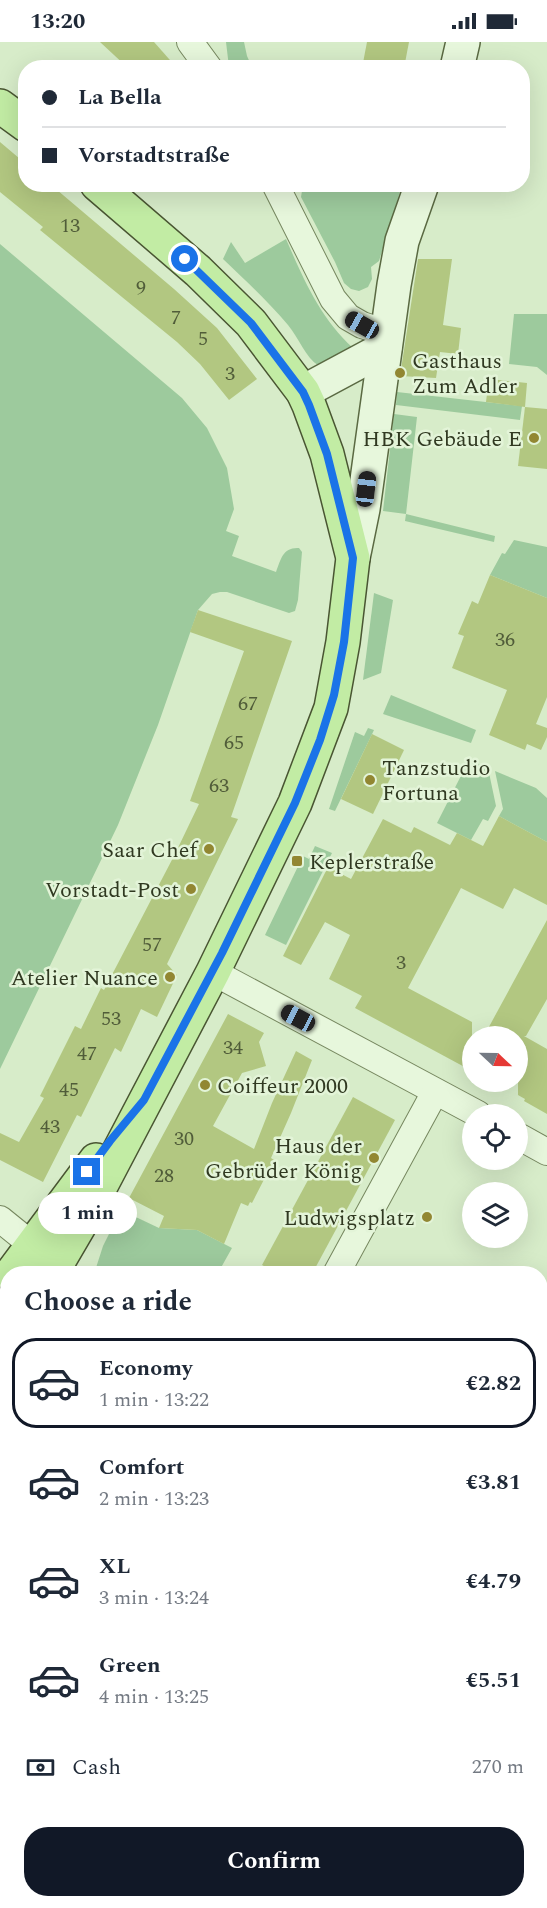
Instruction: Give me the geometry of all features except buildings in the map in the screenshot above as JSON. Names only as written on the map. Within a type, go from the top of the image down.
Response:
[{"type":"main road","points":[[0,106],[18,119]]},
{"type":"main road","points":[[106,192],[206,278],[251,323],[303,392],[327,454],[353,558]]},
{"type":"main road","points":[[47,1261],[110,1141],[144,1100],[213,972],[290,814],[327,718],[334,695],[344,642],[353,558],[363,509],[402,241],[419,192]]},
{"type":"main road","points":[[303,392],[386,340]]},
{"type":"street","points":[[190,42],[206,58]]},
{"type":"street","points":[[278,192],[333,299],[348,317],[386,340]]},
{"type":"street","points":[[213,972],[462,1106]]},
{"type":"street","points":[[340,1266],[435,1092]]},
{"type":"street","points":[[528,1142],[547,1152]]},
{"type":"street","points":[[0,1219],[47,1261]]},
{"type":"green space","points":[[226,42],[244,42],[249,60],[228,60]]},
{"type":"green space","points":[[302,192],[400,192],[379,261],[371,267],[372,279],[368,287],[359,291],[351,289],[344,283],[301,197]]},
{"type":"green space","points":[[286,239],[322,311],[353,348],[319,366],[310,358],[280,316],[223,259],[231,242],[245,263]]},
{"type":"green space","points":[[0,244],[182,398],[207,428],[227,468],[234,509],[226,531],[239,536],[232,556],[276,572],[286,552],[299,548],[302,552],[295,611],[289,613],[227,592],[212,594],[198,610],[158,725],[118,825],[0,1069]]},
{"type":"green space","points":[[514,314],[547,314],[547,375],[537,367],[509,364]]},
{"type":"green space","points":[[397,392],[522,406],[520,420],[396,405]]},
{"type":"green space","points":[[394,414],[417,417],[406,514],[383,511]]},
{"type":"green space","points":[[406,514],[495,536],[494,542],[405,521]]},
{"type":"green space","points":[[514,540],[547,547],[547,598],[490,575],[502,553],[505,554]]},
{"type":"green space","points":[[374,593],[393,600],[381,673],[363,680]]},
{"type":"green space","points":[[391,695],[476,730],[471,743],[383,714]]},
{"type":"green space","points":[[368,728],[374,730],[335,811],[329,809],[355,732],[364,736]]},
{"type":"green space","points":[[469,760],[488,768],[496,806],[488,821],[483,819],[471,840],[437,823]]},
{"type":"green space","points":[[495,771],[536,788],[547,798],[547,842],[499,816],[503,809]]},
{"type":"green space","points":[[315,846],[332,853],[286,945],[265,935],[303,856],[309,859]]},
{"type":"green space","points":[[121,1210],[159,1228],[197,1230],[232,1248],[222,1266],[97,1266],[103,1246]]},
{"type":"place","name":"Gasthaus Zum Adler","points":[[400,373]]},
{"type":"place","name":"HBK Gebäude E","points":[[534,438]]},
{"type":"place","name":"Tanzstudio Fortuna","points":[[370,780]]},
{"type":"place","name":"Saar Chef","points":[[209,849]]},
{"type":"place","name":"Keplerstraße","points":[[297,861]]},
{"type":"place","name":"Vorstadt-Post","points":[[191,889]]},
{"type":"place","name":"Atelier Nuance","points":[[170,977]]},
{"type":"place","name":"Coiffeur 2000","points":[[205,1085]]},
{"type":"place","name":"Haus der Gebrüder König","points":[[374,1158]]},
{"type":"place","name":"Ludwigsplatz","points":[[427,1217]]},
{"type":"route","points":[[87,1172],[144,1100],[222,953],[275,846],[295,803],[331,708],[344,642],[353,558],[340,499],[309,405],[303,392],[251,323],[185,259]]}]
